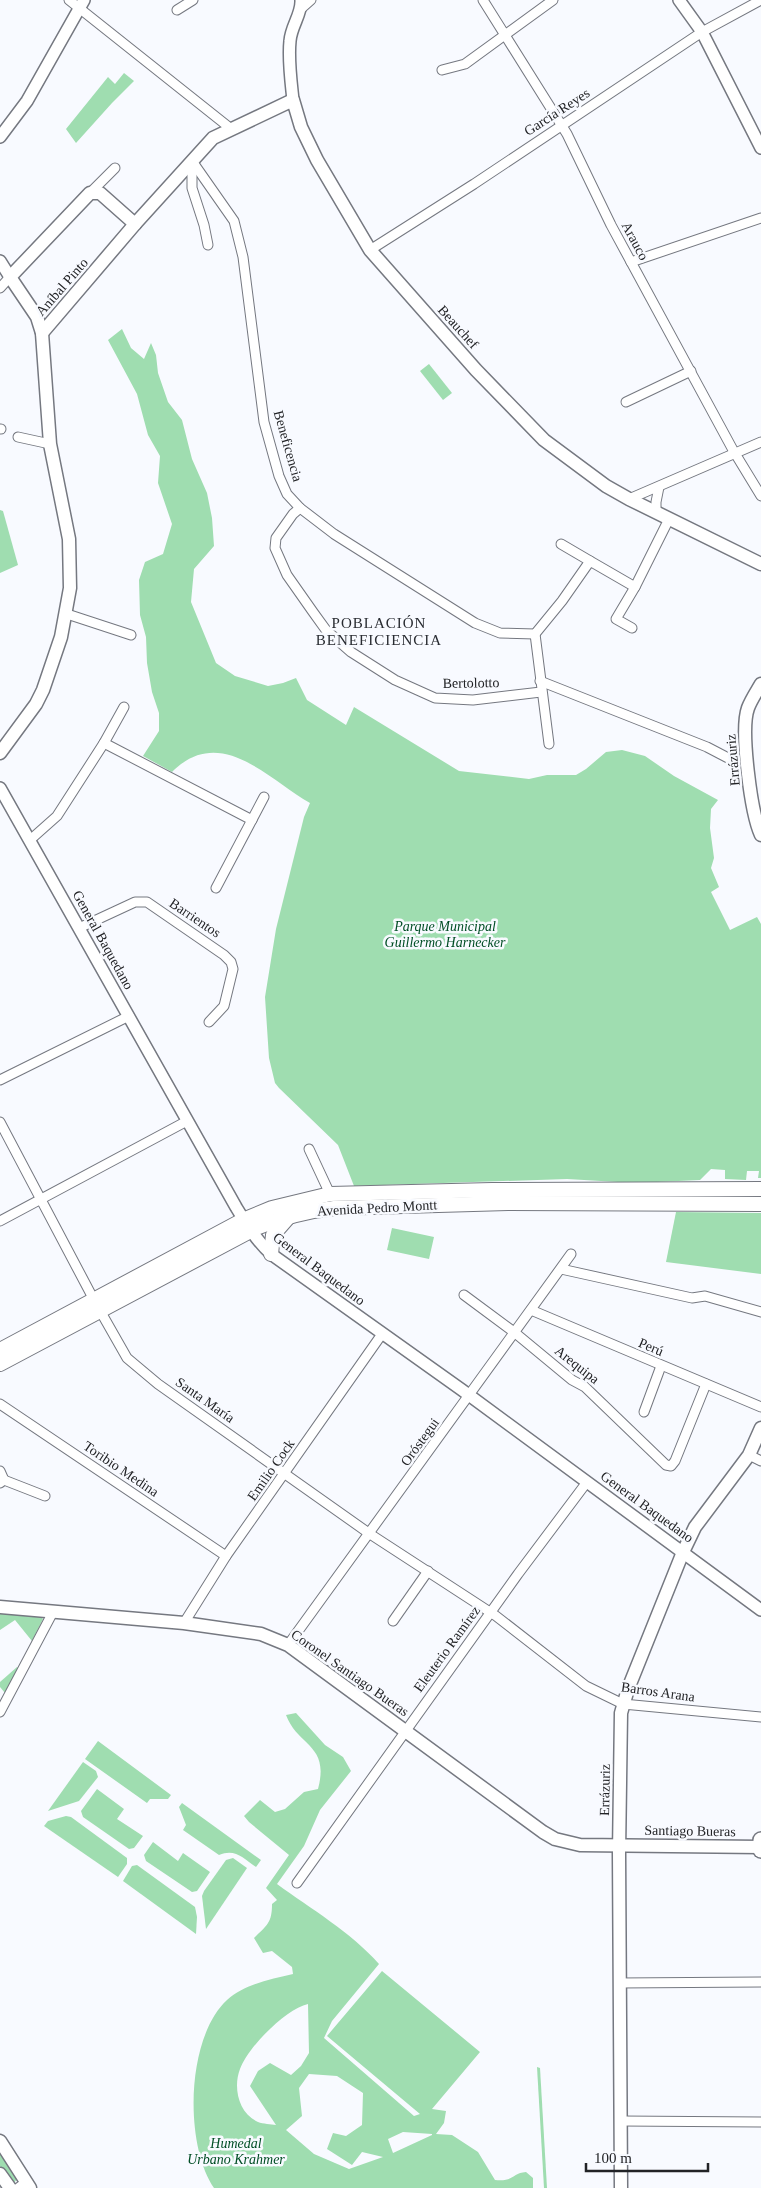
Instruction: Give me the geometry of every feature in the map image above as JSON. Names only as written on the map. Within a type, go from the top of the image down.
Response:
[{"type":"highway","points":[[761,1840],[761,1848]]},
{"type":"main road","name":"Aníbal Pinto","points":[[0,753],[32,710],[43,690],[53,664],[67,614],[70,588],[70,539],[50,444],[42,333],[135,224],[213,138],[230,128],[293,100]]},
{"type":"main road","name":"Beauchef","points":[[293,100],[301,127],[317,160],[370,250],[476,370],[544,440],[606,486],[630,500],[761,564]]},
{"type":"main road","points":[[42,333],[37,317],[10,277],[90,193],[100,193],[135,224]]},
{"type":"main road","name":"Errázuriz","points":[[761,684],[748,708],[745,729],[753,809],[761,835]]},
{"type":"main road","name":"Avenida Pedro Montt","points":[[0,1364],[97,1306],[246,1226],[272,1208],[330,1194],[508,1197],[721,1196],[761,1189]]},
{"type":"main road","name":"Avenida Pedro Montt","points":[[721,1196],[761,1204]]},
{"type":"main road","name":"Avenida Pedro Montt","points":[[246,1226],[334,1208],[508,1197]]},
{"type":"main road","points":[[271,1254],[273,1235],[289,1216]]},
{"type":"main road","name":"Avenida Pedro Montt","points":[[0,1350],[97,1306]]},
{"type":"main road","name":"Errázuriz","points":[[621,2188],[619,1845],[623,1704],[683,1552],[695,1527],[749,1455],[761,1428]]},
{"type":"main road","name":"Coronel Santiago Bueras","points":[[0,1607],[184,1623],[261,1634],[288,1645],[555,1839],[580,1846],[619,1845]]},
{"type":"main road","name":"Santiago Bueras","points":[[619,1845],[761,1848]]},
{"type":"main road","points":[[0,2140],[25,2186]]},
{"type":"main road","points":[[0,2174],[10,2188]]},
{"type":"street","points":[[69,0],[82,5],[230,128]]},
{"type":"street","points":[[176,10],[193,0]]},
{"type":"street","name":"Beauchef","points":[[293,100],[290,41],[292,29],[301,4],[311,0]]},
{"type":"street","name":"Arauco","points":[[483,0],[561,124],[631,262],[735,453],[761,496]]},
{"type":"street","points":[[442,70],[465,64],[553,0]]},
{"type":"street","points":[[679,0],[702,32],[761,148]]},
{"type":"street","name":"García Reyes","points":[[370,250],[474,184],[561,124],[702,32],[761,0]]},
{"type":"street","points":[[0,138],[27,101],[82,5]]},
{"type":"street","points":[[192,161],[192,188],[204,225],[208,245]]},
{"type":"street","name":"Beneficencia","points":[[192,161],[234,221],[239,235],[244,257],[264,422],[279,476],[287,494],[300,508],[334,534],[475,623],[500,633],[535,634]]},
{"type":"street","points":[[90,193],[115,168]]},
{"type":"street","points":[[631,262],[761,218]]},
{"type":"street","points":[[0,261],[10,277],[0,288]]},
{"type":"street","points":[[626,402],[691,371]]},
{"type":"street","points":[[18,437],[50,444]]},
{"type":"street","points":[[630,500],[761,442]]},
{"type":"street","points":[[656,512],[659,486]]},
{"type":"street","name":"Bertolotto","points":[[300,508],[293,514],[276,538],[275,548],[287,575],[326,630],[351,652],[395,680],[435,698],[473,700],[541,692]]},
{"type":"street","points":[[632,628],[616,618],[636,587],[670,519]]},
{"type":"street","points":[[561,544],[636,587]]},
{"type":"street","points":[[548,744],[535,634],[562,602],[590,561]]},
{"type":"street","points":[[67,614],[131,635]]},
{"type":"street","points":[[540,681],[707,747],[730,759]]},
{"type":"street","points":[[30,840],[57,816],[104,743],[124,707]]},
{"type":"street","points":[[104,743],[252,820]]},
{"type":"street","name":"General Baquedano","points":[[0,788],[246,1226],[271,1254],[470,1396],[761,1610]]},
{"type":"street","points":[[216,888],[264,797]]},
{"type":"street","name":"Barrientos","points":[[79,928],[135,902],[147,902],[224,955],[231,962],[233,969],[224,1006],[209,1022]]},
{"type":"street","points":[[0,1080],[129,1016]]},
{"type":"street","points":[[0,1221],[187,1121]]},
{"type":"street","name":"Santa María","points":[[0,1122],[97,1306],[127,1358],[158,1384],[370,1534],[490,1612]]},
{"type":"street","points":[[309,1149],[330,1194]]},
{"type":"street","name":"Oróstegui","points":[[288,1645],[470,1396],[514,1332],[562,1269],[571,1254]]},
{"type":"street","points":[[562,1269],[692,1298],[705,1296],[761,1312]]},
{"type":"street","name":"Arequipa","points":[[464,1295],[514,1332],[572,1380],[585,1387],[666,1465],[671,1466],[675,1462],[706,1384]]},
{"type":"street","name":"Perú","points":[[531,1310],[761,1407]]},
{"type":"street","name":"Emilio Cock","points":[[184,1623],[226,1556],[286,1474],[382,1334]]},
{"type":"street","points":[[644,1412],[661,1366]]},
{"type":"street","name":"Toribio Medina","points":[[0,1404],[226,1556]]},
{"type":"street","points":[[749,1455],[761,1461]]},
{"type":"street","points":[[2,1478],[45,1496]]},
{"type":"street","name":"Eleuterio Ramírez","points":[[297,1883],[490,1612],[587,1482]]},
{"type":"street","points":[[393,1622],[428,1571]]},
{"type":"street","points":[[0,1712],[53,1612]]},
{"type":"street","name":"Barros Arana","points":[[490,1612],[586,1686],[623,1704],[761,1717]]},
{"type":"street","points":[[619,1983],[761,1982]]},
{"type":"street","points":[[621,2121],[761,2122]]},
{"type":"green space","points":[[124,73],[134,81],[76,143],[66,129],[108,77],[115,84]]},
{"type":"green space","name":"Parque Municipal Guillermo Harnecker","points":[[122,329],[131,348],[144,359],[151,343],[156,355],[158,373],[168,402],[182,420],[192,459],[207,493],[212,518],[214,546],[194,569],[191,602],[216,663],[235,676],[268,686],[296,678],[307,700],[346,725],[354,707],[459,771],[529,779],[547,775],[576,775],[606,752],[622,750],[645,756],[674,776],[718,800],[711,809],[710,828],[714,858],[711,868],[719,887],[711,892],[730,930],[757,917],[761,924],[761,1178],[758,1178],[759,1171],[747,1171],[746,1180],[725,1179],[725,1170],[711,1169],[700,1180],[635,1183],[567,1179],[354,1186],[338,1145],[275,1083],[269,1058],[265,997],[276,929],[304,817],[310,803],[243,760],[225,754],[208,753],[190,759],[172,772],[143,756],[159,731],[159,713],[152,692],[147,663],[146,637],[140,615],[139,580],[145,562],[163,554],[172,524],[158,483],[160,456],[148,435],[137,394],[108,340]]},
{"type":"green space","points":[[429,364],[452,393],[443,400],[420,371]]},
{"type":"green space","points":[[0,510],[3,511],[18,565],[0,573]]},
{"type":"green space","points":[[676,1212],[761,1213],[761,1274],[666,1262]]},
{"type":"green space","points":[[392,1228],[434,1237],[429,1259],[387,1250]]},
{"type":"green space","points":[[0,1613],[41,1617],[43,1619],[32,1641],[15,1620],[0,1630]]},
{"type":"green space","points":[[17,1667],[5,1693],[0,1687],[0,1682]]},
{"type":"green space","name":"Humedal Urbano Krahmer","points":[[296,1713],[325,1745],[343,1757],[351,1771],[320,1810],[304,1846],[277,1884],[343,1931],[379,1964],[332,2021],[324,2038],[414,2116],[420,2114],[327,2036],[382,1971],[480,2052],[432,2109],[446,2111],[444,2123],[436,2134],[452,2135],[478,2152],[495,2180],[506,2180],[526,2172],[533,2178],[533,2188],[214,2188],[204,2169],[194,2119],[194,2092],[197,2065],[203,2039],[213,2017],[234,1994],[258,1983],[293,1974],[292,1967],[272,1951],[263,1953],[254,1938],[270,1920],[272,1904],[277,1900],[266,1888],[289,1855],[244,1816],[260,1800],[275,1812],[285,1809],[304,1792],[318,1789],[321,1774],[320,1763],[311,1747],[291,1726],[286,1715]],"holes":[[[308,2004],[309,2053],[301,2066],[291,2075],[270,2063],[258,2071],[250,2086],[276,2125],[258,2122],[246,2112],[239,2099],[237,2084],[240,2069],[251,2050],[269,2030],[289,2013]],[[309,2074],[337,2076],[363,2093],[362,2125],[346,2136],[333,2133],[327,2149],[352,2165],[362,2152],[383,2157],[349,2169],[314,2154],[286,2130],[302,2116],[299,2088]],[[403,2132],[432,2134],[393,2153],[388,2139]]]},
{"type":"green space","points":[[98,1741],[171,1795],[168,1799],[150,1799],[147,1803],[85,1759]]},
{"type":"green space","points":[[83,1762],[96,1771],[98,1777],[79,1801],[48,1811]]},
{"type":"green space","points":[[97,1789],[124,1809],[117,1819],[143,1836],[134,1848],[129,1849],[83,1817],[81,1811]]},
{"type":"green space","points":[[182,1803],[261,1860],[256,1867],[234,1853],[219,1855],[183,1830],[186,1825],[179,1807]]},
{"type":"green space","points":[[66,1816],[71,1817],[127,1858],[127,1864],[118,1877],[44,1826],[48,1821]]},
{"type":"green space","points":[[153,1842],[178,1861],[183,1853],[210,1872],[197,1891],[192,1892],[146,1861],[144,1855]]},
{"type":"green space","points":[[233,1858],[247,1868],[206,1929],[202,1896],[226,1860]]},
{"type":"green space","points":[[137,1865],[195,1907],[197,1917],[196,1934],[123,1881],[132,1866]]},
{"type":"green space","points":[[537,2067],[540,2068],[547,2188],[544,2188]]},
{"type":"green space","points":[[0,2150],[17,2179],[14,2183],[11,2182],[0,2166]]},
{"type":"district","name":"POBLACIÓN BENEFICIENCIA","points":[[379,632]]}]
